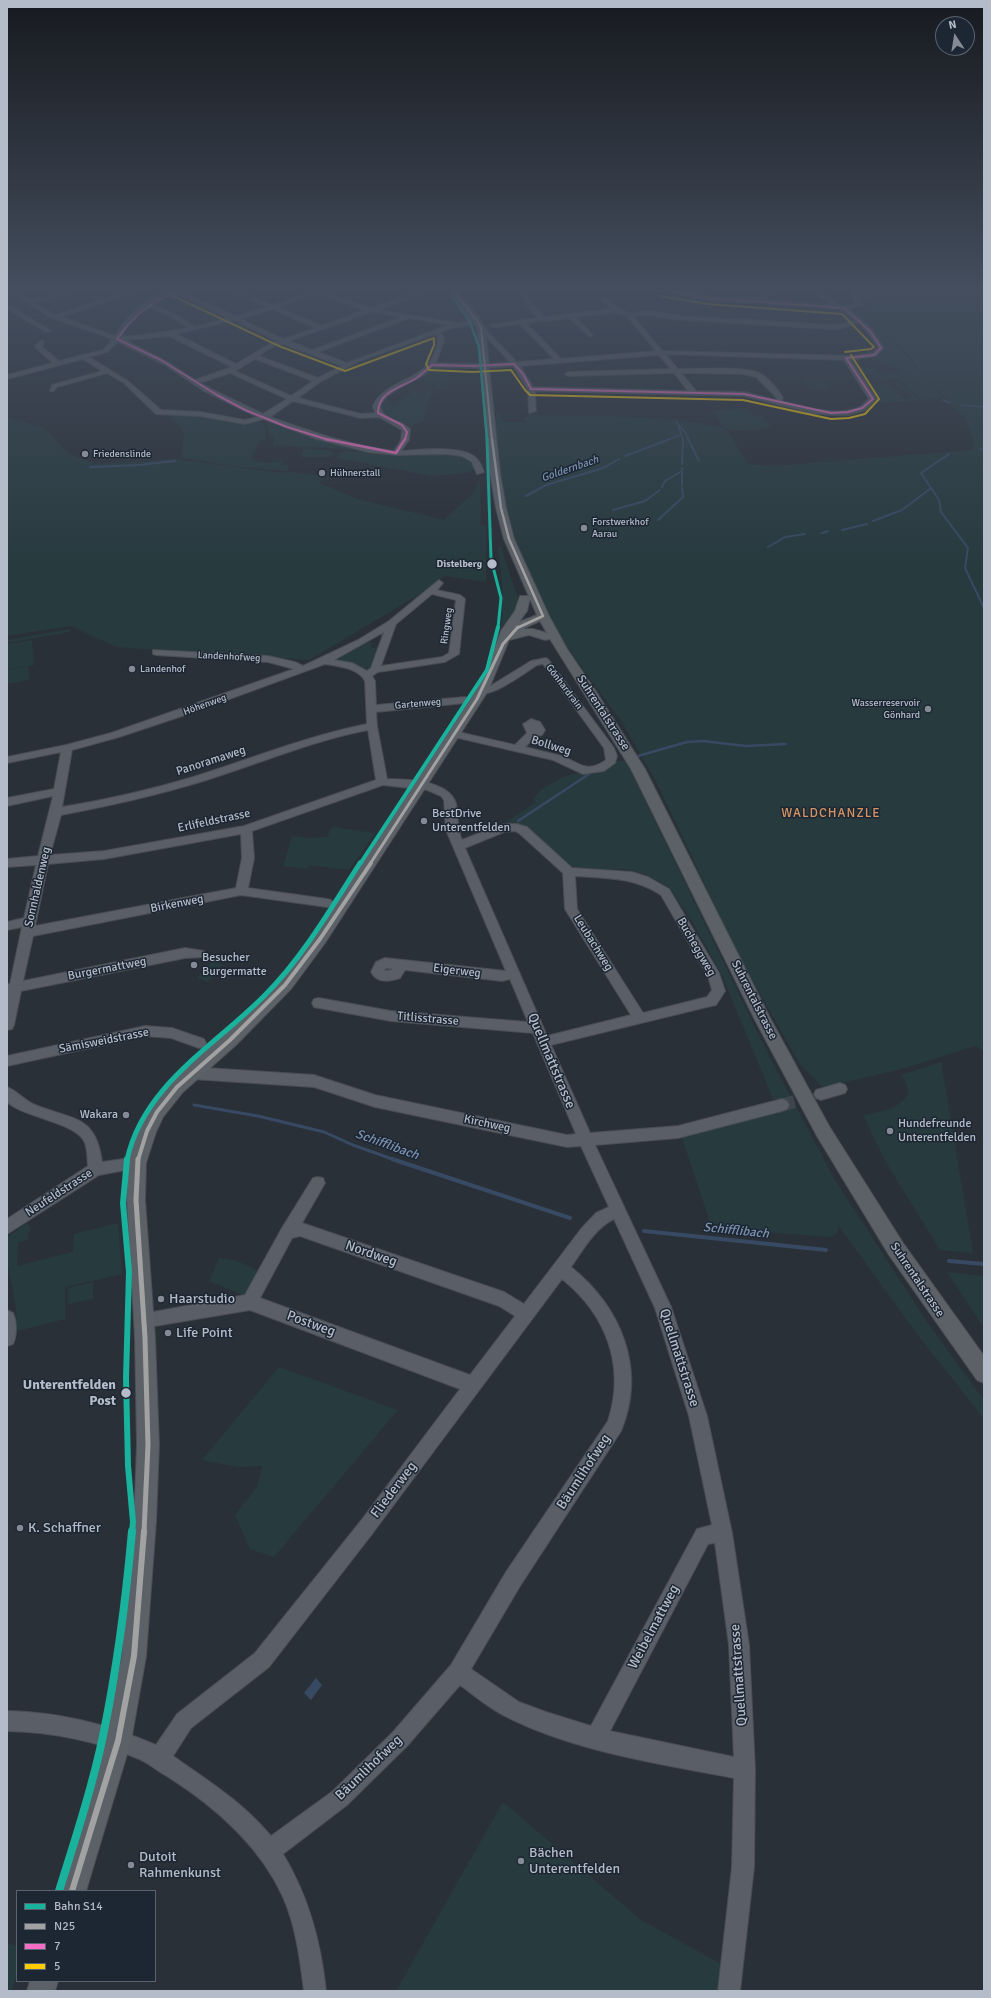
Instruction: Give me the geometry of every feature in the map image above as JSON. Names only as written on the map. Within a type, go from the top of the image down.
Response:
[{"type":"main road","points":[[486,383],[495,473],[501,508],[509,538],[545,637],[581,688],[604,713]]},
{"type":"main road","points":[[509,538],[509,552],[513,570],[524,598],[538,617]]},
{"type":"main road","points":[[72,1890],[118,1741],[126,1706],[134,1656],[145,1521],[148,1445],[136,1200],[137,1163],[146,1131],[157,1112],[177,1087],[230,1040],[285,985],[342,906],[482,691],[508,630],[521,611],[524,598]]},
{"type":"main road","points":[[515,620],[525,616],[538,617]]},
{"type":"main road","points":[[503,644],[519,626],[538,617]]},
{"type":"main road","name":"Suhrentalstrasse","points":[[538,617],[561,648],[604,713],[638,769],[657,804],[764,1020],[823,1131],[896,1249],[984,1373]]},
{"type":"main road","points":[[503,644],[519,632],[534,632],[545,637]]},
{"type":"street","points":[[52,390],[54,386],[64,383]]},
{"type":"street","points":[[126,383],[137,391],[156,411],[163,413],[200,414],[239,422],[252,421],[263,417],[293,399],[315,383]]},
{"type":"street","points":[[196,383],[230,403],[263,417],[348,444],[372,450],[396,453],[459,453],[472,457],[480,472]]},
{"type":"street","points":[[258,383],[293,399],[362,416],[381,415],[402,425],[406,429],[404,440],[396,453]]},
{"type":"street","points":[[381,415],[377,407],[381,398],[407,383]]},
{"type":"street","points":[[528,383],[531,389],[532,411]]},
{"type":"street","points":[[571,383],[573,390]]},
{"type":"street","points":[[686,383],[694,393]]},
{"type":"street","points":[[767,383],[780,398],[778,401]]},
{"type":"street","points":[[531,389],[744,394],[821,412],[846,412],[868,406],[874,399],[863,383]]},
{"type":"street","name":"Höhenweg","points":[[7,760],[67,748],[150,724],[302,670],[361,642],[392,623],[439,583]]},
{"type":"street","name":"Ringweg","points":[[371,672],[445,659],[454,654],[460,600],[457,597],[431,591]]},
{"type":"street","points":[[382,782],[372,726],[370,681],[371,672],[392,623]]},
{"type":"street","name":"Landenhofweg","points":[[156,652],[268,659],[292,664],[302,670]]},
{"type":"street","points":[[323,661],[349,665],[371,672]]},
{"type":"street","name":"Gönhardrain","points":[[482,691],[489,691],[534,662],[544,662],[609,748],[612,756],[611,762],[600,769]]},
{"type":"street","name":"Gartenweg","points":[[371,709],[465,700]]},
{"type":"street","name":"Panoramaweg","points":[[56,812],[157,791],[196,780],[329,735],[372,726]]},
{"type":"street","name":"Bollweg","points":[[454,734],[556,758],[582,771],[600,769]]},
{"type":"street","name":"Bollweg","points":[[517,749],[532,734]]},
{"type":"street","name":"Sonnhaldenweg","points":[[7,1025],[11,988],[29,927],[43,860],[56,812],[58,792],[67,748]]},
{"type":"street","name":"Erlifeldstrasse","points":[[7,863],[104,855],[246,829],[382,782],[405,782],[420,786]]},
{"type":"street","name":"Quellmattstrasse","points":[[420,786],[439,790],[445,793],[449,798],[452,830],[586,1141],[665,1314],[698,1416],[724,1533],[738,1645],[745,1770],[742,1866],[730,1991]]},
{"type":"street","points":[[7,802],[58,792]]},
{"type":"street","points":[[459,846],[502,828],[514,826],[523,830],[569,872]]},
{"type":"street","points":[[241,892],[248,858],[246,829]]},
{"type":"street","name":"Bucheggweg","points":[[540,1035],[639,1018],[711,1001],[719,991],[714,976],[665,892],[654,883],[633,876],[569,872]]},
{"type":"street","name":"Leubachweg","points":[[569,872],[572,909],[639,1018]]},
{"type":"street","name":"Birkenweg","points":[[7,926],[29,927],[241,892],[326,903]]},
{"type":"street","name":"Burgermattweg","points":[[11,988],[185,953],[200,954]]},
{"type":"street","name":"Eigerweg","points":[[400,964],[502,976],[514,974]]},
{"type":"street","name":"Titlisstrasse","points":[[319,1003],[390,1016],[540,1035]]},
{"type":"street","name":"Sämisweidstrasse","points":[[7,1061],[145,1031],[172,1033],[199,1043]]},
{"type":"street","name":"Kirchweg","points":[[192,1073],[314,1081],[374,1101],[567,1141],[586,1141],[678,1132],[782,1105]]},
{"type":"street","points":[[822,1094],[840,1089]]},
{"type":"street","points":[[7,1093],[25,1108],[83,1129],[92,1144],[96,1169]]},
{"type":"street","name":"Neufeldstrasse","points":[[7,1227],[96,1169],[137,1163]]},
{"type":"street","points":[[250,1302],[287,1233],[318,1183]]},
{"type":"street","name":"Fliederweg","points":[[159,1759],[184,1721],[262,1660],[366,1528],[586,1234],[601,1218],[617,1210]]},
{"type":"street","name":"Nordweg","points":[[287,1233],[300,1230],[504,1300],[526,1314]]},
{"type":"street","name":"Bäumlihofweg","points":[[269,1851],[340,1798],[400,1739],[458,1672],[513,1579],[615,1425],[622,1400],[621,1367],[615,1335],[600,1304],[578,1282],[560,1269]]},
{"type":"street","name":"Postweg","points":[[143,1320],[250,1302],[473,1385]]},
{"type":"street","points":[[7,1318],[7,1338]]},
{"type":"street","name":"Weibelmattweg","points":[[596,1738],[703,1535],[724,1533]]},
{"type":"street","points":[[458,1672],[517,1711],[596,1738],[745,1770]]},
{"type":"street","points":[[7,1720],[40,1721],[86,1731],[146,1751],[192,1779],[216,1797],[269,1851],[286,1877],[297,1906],[306,1939],[315,1991]]},
{"type":"green space","points":[[424,383],[447,383],[446,388],[437,388],[437,384]]},
{"type":"green space","points":[[806,383],[826,383],[830,387],[811,388]]},
{"type":"green space","points":[[895,383],[900,383],[919,400],[876,403],[878,399],[877,394],[870,386],[886,384],[903,399],[913,398]]},
{"type":"green space","points":[[903,383],[930,383],[944,398],[921,400]]},
{"type":"green space","points":[[932,383],[984,383],[984,1051],[975,1046],[898,1070],[823,1087],[800,1064],[740,959],[657,783],[623,724],[564,643],[546,613],[514,538],[502,500],[495,414],[501,414],[504,422],[525,422],[525,417],[529,415],[638,417],[677,420],[721,427],[728,431],[747,464],[775,466],[972,450],[974,443],[965,419]]},
{"type":"green space","points":[[426,389],[433,393],[428,401],[424,420],[412,426],[396,421],[380,411],[379,406],[383,400],[395,404],[414,391],[418,393]]},
{"type":"green space","points":[[747,408],[754,416],[762,416],[772,428],[739,430],[727,429],[722,426],[713,411]]},
{"type":"green space","points":[[166,414],[194,414],[248,423],[261,422],[265,428],[265,440],[260,440],[251,460],[264,463],[283,461],[281,465],[289,465],[288,471],[240,467],[184,458],[181,456],[184,442],[183,432],[178,424]]},
{"type":"green space","points":[[7,417],[44,428],[69,454],[96,464],[175,459],[280,473],[288,472],[321,476],[324,477],[320,483],[357,499],[444,520],[474,492],[480,479],[481,520],[479,524],[486,526],[486,582],[444,576],[427,590],[309,660],[116,647],[71,626],[7,636]]},
{"type":"green space","points":[[265,419],[277,424],[365,450],[273,445],[274,436],[269,434],[269,429]]},
{"type":"green space","points":[[304,449],[328,450],[334,453],[331,457],[301,457]]},
{"type":"green space","points":[[345,451],[456,453],[472,460],[476,469],[466,473],[431,476],[337,458],[340,453]]},
{"type":"green space","points":[[498,547],[501,547],[518,599],[517,607],[498,642],[503,606]]},
{"type":"green space","points":[[70,629],[70,632],[7,643],[7,640]]},
{"type":"green space","points":[[32,640],[34,665],[7,669],[7,644]]},
{"type":"green space","points":[[367,642],[372,643],[372,648],[375,648],[377,645],[380,646],[373,667],[370,669],[334,661],[334,659],[349,651],[351,652]]},
{"type":"green space","points":[[28,666],[30,680],[7,684],[7,670]]},
{"type":"green space","points":[[617,761],[626,761],[770,1058],[835,1180],[929,1325],[984,1400],[984,1419],[914,1330],[839,1226],[837,1233],[831,1237],[724,1229],[710,1222],[681,1135],[773,1111],[776,1115],[785,1109],[778,1099],[773,1099],[721,973],[690,918],[669,887],[645,874],[626,869],[575,869],[525,826],[505,823],[536,802],[533,799],[542,789],[563,777],[577,773],[602,771]]},
{"type":"green space","points":[[332,827],[375,833],[349,870],[310,865],[307,869],[283,866],[292,836],[305,838],[327,837]]},
{"type":"green space","points":[[212,961],[223,965],[208,982],[197,978]]},
{"type":"green space","name":"Hundefreunde Unterentfelden","points":[[941,1062],[973,1253],[940,1250],[884,1159],[863,1115],[889,1109],[905,1098],[908,1093],[908,1088],[901,1075]]},
{"type":"green space","points":[[27,1223],[31,1230],[28,1234],[28,1240],[18,1243],[17,1266],[73,1252],[74,1234],[118,1223],[122,1274],[65,1287],[65,1319],[17,1331],[16,1308],[7,1260],[7,1237]]},
{"type":"green space","points":[[219,1258],[242,1263],[261,1275],[248,1297],[209,1281]]},
{"type":"green space","points":[[947,1272],[984,1276],[984,1328]]},
{"type":"green space","points":[[93,1282],[93,1299],[68,1304],[68,1288]]},
{"type":"green space","points":[[279,1367],[398,1410],[274,1557],[250,1549],[235,1515],[257,1487],[262,1466],[238,1467],[202,1460]]},
{"type":"green space","name":"Bächen Unterentfelden","points":[[503,1802],[641,1920],[723,1965],[721,1991],[396,1991]]},
{"type":"green space","points":[[7,1943],[16,1946],[16,1978],[11,1991],[7,1991]]},
{"type":"water","points":[[316,1678],[322,1685],[311,1700],[304,1693]]},
{"type":"waterway","name":"Goldernbach","points":[[943,400],[950,403]]},
{"type":"waterway","name":"Goldernbach","points":[[961,405],[984,407]]},
{"type":"waterway","name":"Goldernbach","points":[[676,422],[685,432],[689,440]]},
{"type":"waterway","name":"Goldernbach","points":[[679,427],[683,440]]},
{"type":"waterway","name":"Goldernbach","points":[[667,440],[680,435]]},
{"type":"waterway","name":"Goldernbach","points":[[625,456],[670,439]]},
{"type":"waterway","name":"Goldernbach","points":[[688,439],[699,461]]},
{"type":"waterway","name":"Goldernbach","points":[[682,464],[683,440]]},
{"type":"waterway","points":[[980,449],[984,450]]},
{"type":"waterway","name":"Goldernbach","points":[[931,488],[921,473],[949,454]]},
{"type":"waterway","name":"Goldernbach","points":[[526,496],[546,485],[603,468],[619,459]]},
{"type":"waterway","points":[[90,467],[139,465],[175,461]]},
{"type":"waterway","name":"Goldernbach","points":[[662,487],[665,481],[682,471]]},
{"type":"waterway","name":"Goldernbach","points":[[682,471],[682,485]]},
{"type":"waterway","name":"Goldernbach","points":[[658,520],[683,497],[682,488]]},
{"type":"waterway","points":[[873,521],[902,510],[931,488]]},
{"type":"waterway","name":"Goldernbach","points":[[931,488],[939,500],[941,512],[968,548],[965,568],[984,608]]},
{"type":"waterway","name":"Goldernbach","points":[[613,510],[645,501],[660,490]]},
{"type":"waterway","points":[[842,530],[867,524]]},
{"type":"waterway","points":[[822,533],[828,531]]},
{"type":"waterway","points":[[768,547],[785,537],[805,534]]},
{"type":"waterway","points":[[638,756],[687,742],[703,741],[746,746],[786,744]]},
{"type":"waterway","points":[[518,821],[589,774]]},
{"type":"waterway","name":"Schifflibach","points":[[194,1105],[258,1116],[324,1132],[353,1145],[395,1160]]},
{"type":"waterway","name":"Schifflibach","points":[[395,1160],[570,1218]]},
{"type":"waterway","name":"Schifflibach","points":[[644,1231],[826,1250]]},
{"type":"waterway","name":"Schifflibach","points":[[949,1261],[984,1264]]},
{"type":"tunnel","points":[[782,1105],[821,1094]]},
{"type":"rail line","name":"S14","points":[[59,1890],[86,1803],[103,1736],[122,1631],[130,1556],[133,1522],[128,1466],[126,1378],[129,1272],[123,1203],[126,1164],[129,1150],[146,1112],[159,1093],[175,1076],[265,995],[301,953],[487,670],[500,619],[501,598],[491,559],[489,466],[482,383]]},
{"type":"transit line","name":"7","points":[[197,383],[245,410],[287,427],[330,440],[374,450],[396,453],[405,440],[407,432],[402,425],[378,413],[378,406],[380,400],[384,396],[405,383]]},
{"type":"transit line","name":"N25","points":[[72,1890],[118,1741],[134,1656],[145,1521],[148,1445],[145,1338],[136,1200],[137,1163],[147,1131],[157,1112],[177,1087],[230,1040],[285,985],[320,939],[477,699],[503,644],[519,626],[543,616],[509,539],[501,508],[495,473],[486,383]]},
{"type":"transit line","name":"5","points":[[521,383],[530,395],[743,400],[811,416],[831,419],[849,418],[865,414],[877,403],[879,399],[869,383]]},
{"type":"transit line","name":"7","points":[[528,383],[531,389],[744,394],[831,413],[848,412],[862,408],[873,399],[863,383]]},
{"type":"place","name":"Friedenslinde","points":[[85,454]]},
{"type":"place","name":"Hühnerstall","points":[[322,473]]},
{"type":"place","name":"Forstwerkhof Aarau","points":[[584,528]]},
{"type":"place","name":"Distelberg","points":[[492,564]]},
{"type":"place","name":"Landenhof","points":[[132,669]]},
{"type":"place","name":"Wasserreservoir Gönhard","points":[[928,709]]},
{"type":"place","name":"BestDrive Unterentfelden","points":[[424,821]]},
{"type":"place","name":"Besucher Burgermatte","points":[[194,965]]},
{"type":"place","name":"Wakara","points":[[126,1115]]},
{"type":"place","name":"Hundefreunde Unterentfelden","points":[[890,1131]]},
{"type":"place","name":"Haarstudio","points":[[161,1299]]},
{"type":"place","name":"Life Point","points":[[168,1333]]},
{"type":"place","name":"Unterentfelden Post","points":[[126,1393]]},
{"type":"place","name":"K. Schaffner","points":[[20,1528]]},
{"type":"place","name":"Bächen Unterentfelden","points":[[521,1861]]},
{"type":"place","name":"Dutoit Rahmenkunst","points":[[131,1865]]},
{"type":"district","name":"WALDCHANZLE","points":[[831,814]]}]
